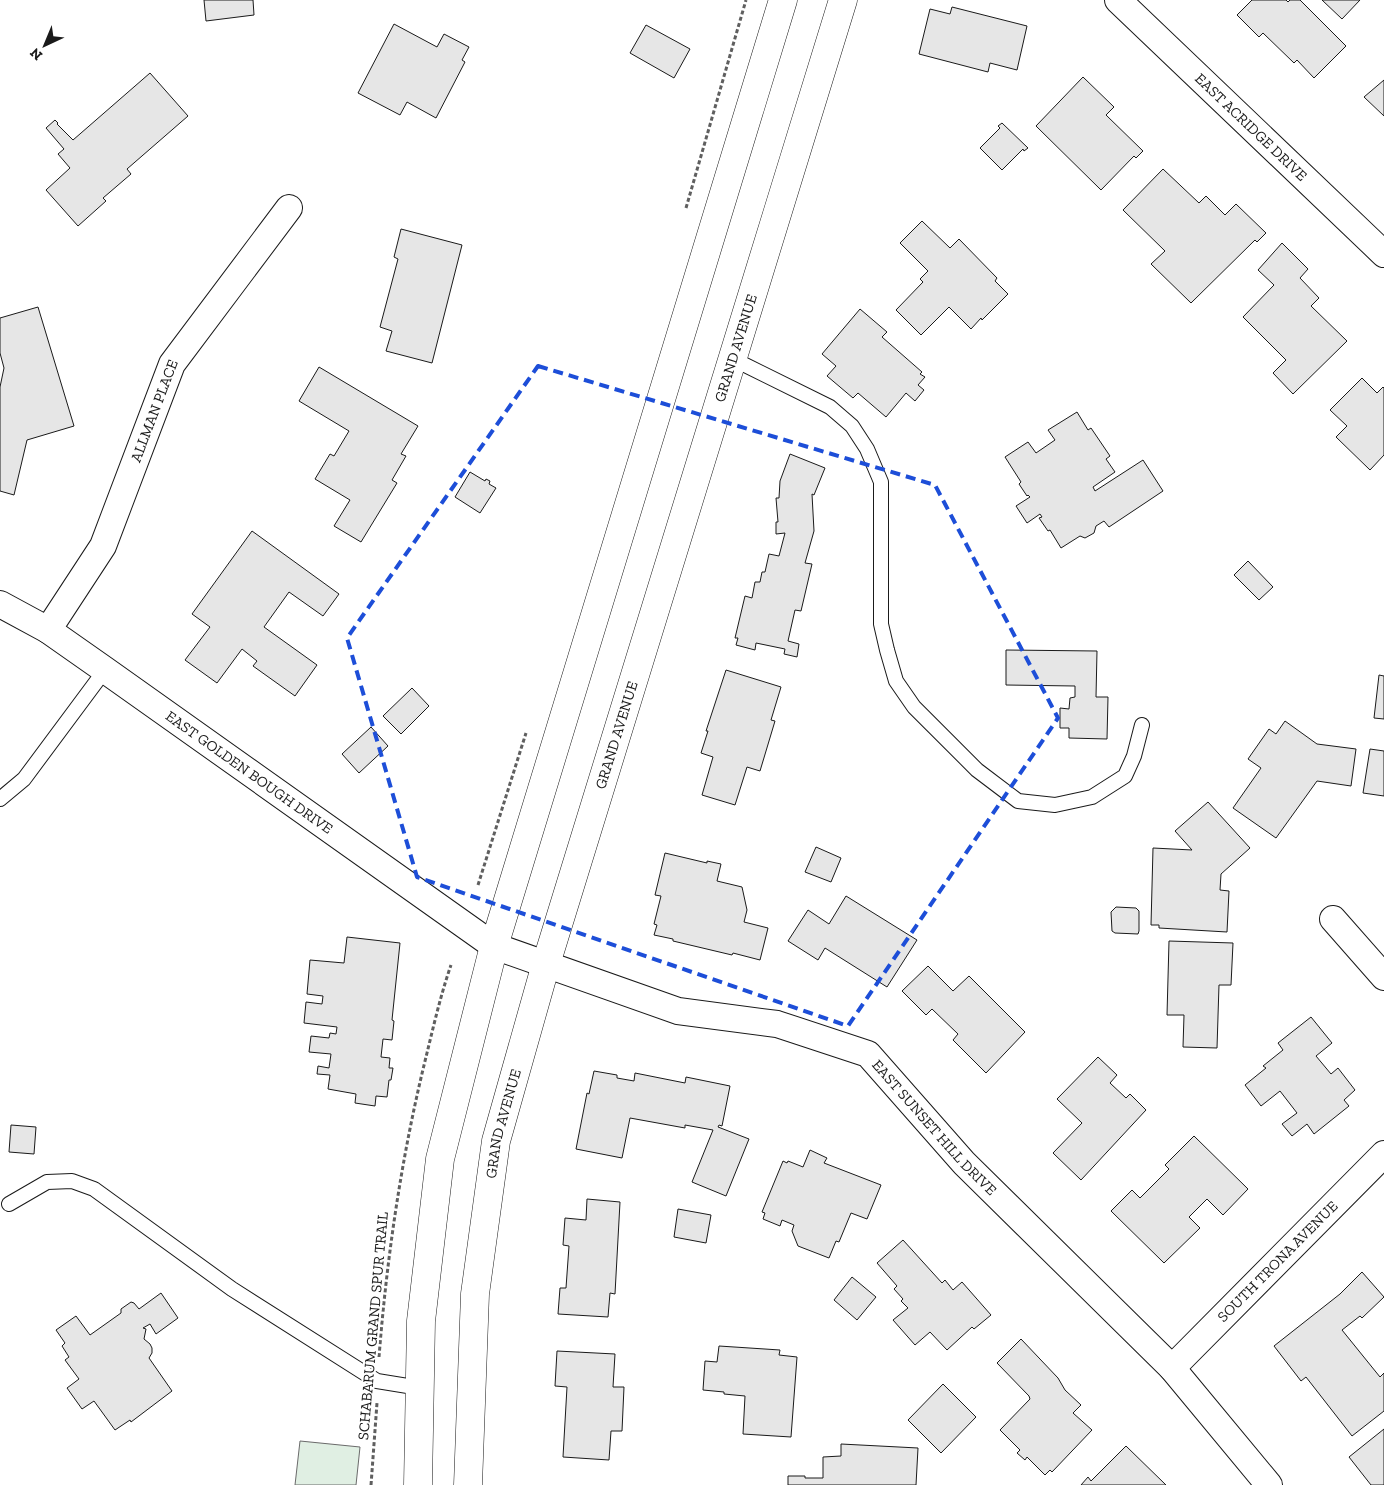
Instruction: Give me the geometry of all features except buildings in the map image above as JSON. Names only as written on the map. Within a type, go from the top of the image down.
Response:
[{"type":"main road","points":[[423,1484],[420,1388],[421,1320],[440,1159],[494,946],[782,0]]},
{"type":"main road","name":"GRAND AVENUE","points":[[468,1485],[476,1294],[496,1141],[546,964],[843,0]]},
{"type":"street","name":"EAST ACRIDGE DRIVE","points":[[1118,0],[1384,254]]},
{"type":"street","name":"ALLMAN PLACE","points":[[48,630],[103,546],[172,364],[289,208]]},
{"type":"street","name":"EAST GOLDEN BOUGH DRIVE","points":[[0,604],[48,630],[494,946]]},
{"type":"street","points":[[1333,919],[1384,977]]},
{"type":"street","name":"EAST SUNSET HILL DRIVE","points":[[494,946],[678,1011],[777,1024],[868,1054],[964,1163],[1172,1368],[1270,1485]]},
{"type":"street","name":"SOUTH TRONA AVENUE","points":[[1172,1368],[1384,1154]]},
{"type":"lane","points":[[732,358],[830,407],[852,426],[867,449],[882,482],[881,624],[896,681],[914,707],[977,770],[1018,801],[1055,805],[1092,797],[1125,776],[1134,756],[1142,725]]},
{"type":"lane","points":[[0,799],[24,779],[105,670]]},
{"type":"lane","points":[[9,1204],[47,1182],[72,1181],[94,1189],[232,1289],[378,1381],[420,1388]]},
{"type":"path","name":"SCHABARUM GRAND SPUR TRAIL","points":[[371,1485],[383,1308],[396,1206],[415,1102],[443,988],[451,966]]},
{"type":"highlighted area","points":[[538,366],[935,485],[1058,718],[848,1026],[417,877],[347,638]]},
{"type":"green space","points":[[300,1441],[360,1447],[356,1485],[295,1485]]}]
